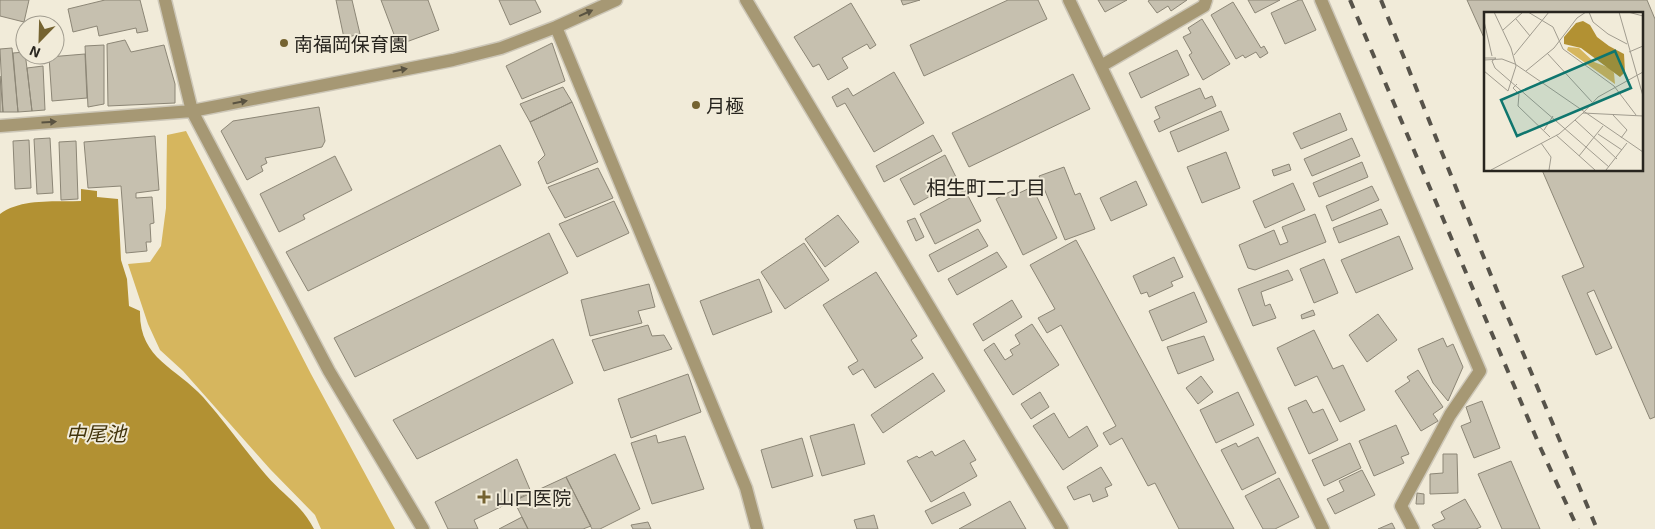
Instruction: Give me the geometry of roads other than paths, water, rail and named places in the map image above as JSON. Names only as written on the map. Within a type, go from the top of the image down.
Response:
[{"type":"street","points":[[165,0],[192,111],[329,371],[423,529]]},
{"type":"street","points":[[0,126],[192,111],[453,60],[501,48],[556,27],[616,0]]},
{"type":"street","points":[[746,0],[1062,529]]},
{"type":"street","points":[[1069,0],[1323,529]]},
{"type":"street","points":[[1101,66],[1204,6],[1206,0]]},
{"type":"street","points":[[1321,0],[1480,371],[1450,415],[1401,506],[1413,529]]},
{"type":"street","points":[[556,27],[746,488],[757,529]]},
{"type":"water","name":"中尾池","points":[[81,189],[97,191],[97,197],[118,199],[121,260],[127,279],[129,306],[140,311],[141,327],[152,351],[203,397],[272,482],[298,506],[314,529],[0,529],[0,214],[18,205],[28,203],[81,201]]},
{"type":"railway","points":[[1350,0],[1541,449],[1578,529]]},
{"type":"railway","points":[[1381,0],[1502,303],[1597,529]]},
{"type":"place","name":"南福岡保育園","points":[[284,43]]},
{"type":"place","name":"月極","points":[[696,105]]},
{"type":"place","name":"山口医院","points":[[484,497]]},
{"type":"district","name":"相生町二丁目","points":[[986,187]]}]
